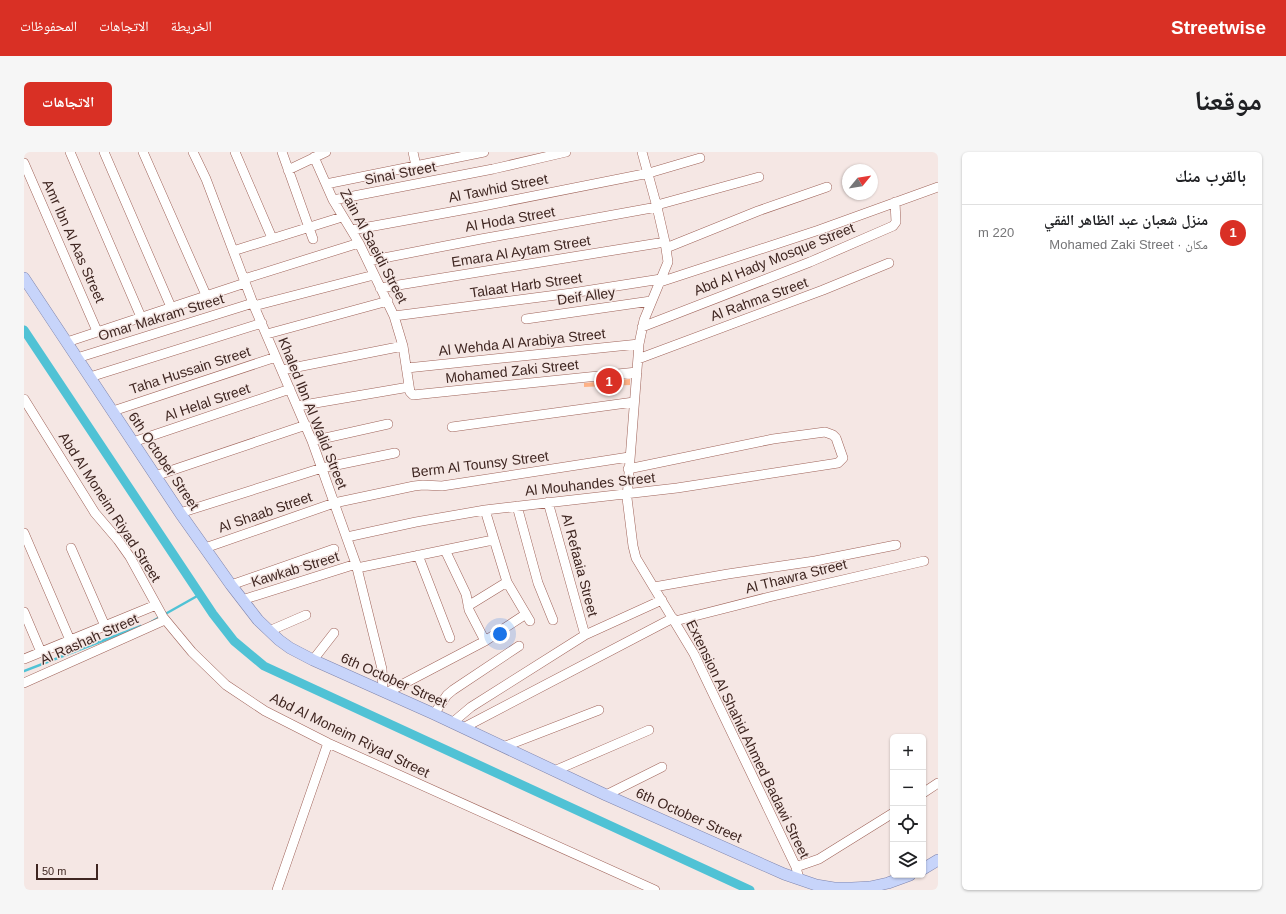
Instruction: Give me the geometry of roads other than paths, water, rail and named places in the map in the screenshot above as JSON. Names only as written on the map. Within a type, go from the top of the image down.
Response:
[{"type":"main road","name":"6th October Street","points":[[24,278],[155,476],[231,585],[269,631],[290,648],[606,795],[776,871],[816,885],[852,888],[870,887],[902,878]]},
{"type":"main road","points":[[926,867],[938,860]]},
{"type":"street","points":[[70,152],[141,317]]},
{"type":"street","points":[[104,152],[171,307]]},
{"type":"street","points":[[143,152],[206,295]]},
{"type":"street","name":"Khaled Ibn Al Walid Street","points":[[193,152],[206,179],[244,281],[306,425],[357,566],[382,669],[385,692]]},
{"type":"street","points":[[235,152],[272,238]]},
{"type":"street","points":[[282,152],[313,239]]},
{"type":"street","points":[[288,170],[326,152]]},
{"type":"street","points":[[413,152],[416,166]]},
{"type":"street","points":[[326,184],[416,166],[446,156],[484,152]]},
{"type":"street","name":"Sinai Street","points":[[333,200],[493,169],[566,152]]},
{"type":"street","name":"Extension Al Shahid Ahmed Badawi Street","points":[[642,152],[657,206],[666,245],[668,262],[642,326],[639,344],[627,494],[634,551],[636,558],[694,654],[796,867],[798,879]]},
{"type":"street","name":"Zain Al Saeidi Street","points":[[314,157],[333,200],[342,217],[352,230],[380,288],[388,301],[403,346],[411,394],[414,395]]},
{"type":"street","name":"Al Tawhid Street","points":[[352,230],[649,173],[700,158]]},
{"type":"street","name":"Amr Ibn Al Aas Street","points":[[24,163],[97,331]]},
{"type":"street","name":"Al Hoda Street","points":[[368,261],[481,238],[657,206],[759,177]]},
{"type":"street","name":"Emara Al Aytam Street","points":[[380,288],[666,245],[827,187]]},
{"type":"street","name":"Talaat Harb Street","points":[[394,316],[660,281],[819,230],[938,187]]},
{"type":"street","name":"Abd Al Hady Mosque Street","points":[[642,326],[810,262],[893,226],[896,222],[895,202]]},
{"type":"street","points":[[233,251],[342,217]]},
{"type":"street","points":[[67,342],[359,243]]},
{"type":"street","name":"Al Rahma Street","points":[[638,359],[823,290],[889,263]]},
{"type":"street","name":"Omar Makram Street","points":[[77,358],[254,305],[374,275]]},
{"type":"street","points":[[267,334],[388,301]]},
{"type":"street","name":"Deif Alley","points":[[526,319],[651,301]]},
{"type":"street","points":[[90,377],[262,323]]},
{"type":"street","name":"Al Wehda Al Arabiya Street","points":[[407,368],[639,344]]},
{"type":"street","points":[[282,370],[403,346]]},
{"type":"street","name":"Taha Hussain Street","points":[[113,411],[276,357]]},
{"type":"street","name":"Mohamed Zaki Street","points":[[414,395],[637,372]]},
{"type":"street","points":[[298,406],[409,386]]},
{"type":"street","name":"Al Helal Street","points":[[133,442],[290,389]]},
{"type":"street","name":"Abd Al Moneim Riyad Street","points":[[24,399],[95,513],[118,540],[130,558],[164,618],[198,658],[226,685],[265,711],[328,743],[655,890]]},
{"type":"street","points":[[452,427],[634,402]]},
{"type":"street","points":[[312,441],[388,424]]},
{"type":"street","points":[[155,476],[306,425]]},
{"type":"street","name":"Al Mouhandes Street","points":[[346,537],[416,522],[485,510],[677,488],[838,463],[843,458],[836,438],[825,432],[773,439],[628,469]]},
{"type":"street","points":[[180,513],[322,468],[395,453]]},
{"type":"street","name":"Berm Al Tounsy Street","points":[[334,503],[423,484],[442,486],[629,457]]},
{"type":"street","name":"Al Refaaia Street","points":[[548,502],[585,635]]},
{"type":"street","name":"Al Shaab Street","points":[[205,548],[334,503]]},
{"type":"street","points":[[517,506],[538,583],[553,620]]},
{"type":"street","points":[[385,692],[528,618],[507,582],[485,510]]},
{"type":"street","points":[[24,533],[70,640]]},
{"type":"street","name":"Kawkab Street","points":[[242,600],[357,566],[493,540]]},
{"type":"street","points":[[654,587],[815,561],[896,545]]},
{"type":"street","points":[[71,548],[105,626]]},
{"type":"street","points":[[231,585],[334,549]]},
{"type":"street","points":[[445,550],[466,594],[468,606],[485,641]]},
{"type":"street","points":[[418,555],[450,638]]},
{"type":"street","name":"Al Thawra Street","points":[[463,728],[674,620],[924,561]]},
{"type":"street","points":[[468,606],[507,582]]},
{"type":"street","points":[[452,723],[471,707],[585,635],[662,600]]},
{"type":"street","name":"Al Rashah Street","points":[[24,659],[156,605]]},
{"type":"street","points":[[24,612],[41,652]]},
{"type":"street","points":[[269,631],[306,615]]},
{"type":"street","name":"Al Rashah Street","points":[[24,683],[164,618]]},
{"type":"street","points":[[313,660],[334,633]]},
{"type":"street","points":[[434,714],[453,690],[519,646]]},
{"type":"street","points":[[503,747],[599,710]]},
{"type":"street","points":[[554,771],[649,730]]},
{"type":"street","points":[[277,890],[328,743]]},
{"type":"street","points":[[606,795],[662,767]]},
{"type":"street","points":[[926,791],[938,783]]},
{"type":"street","points":[[796,867],[819,859],[890,815]]},
{"type":"waterway","points":[[24,330],[213,614],[234,641],[264,666],[750,890]]},
{"type":"waterway","points":[[151,622],[199,595]]},
{"type":"waterway","points":[[24,671],[141,626]]},
{"type":"place","name":"منزل شعبان عبد الظاهر الفقي","points":[[609,381]]}]
